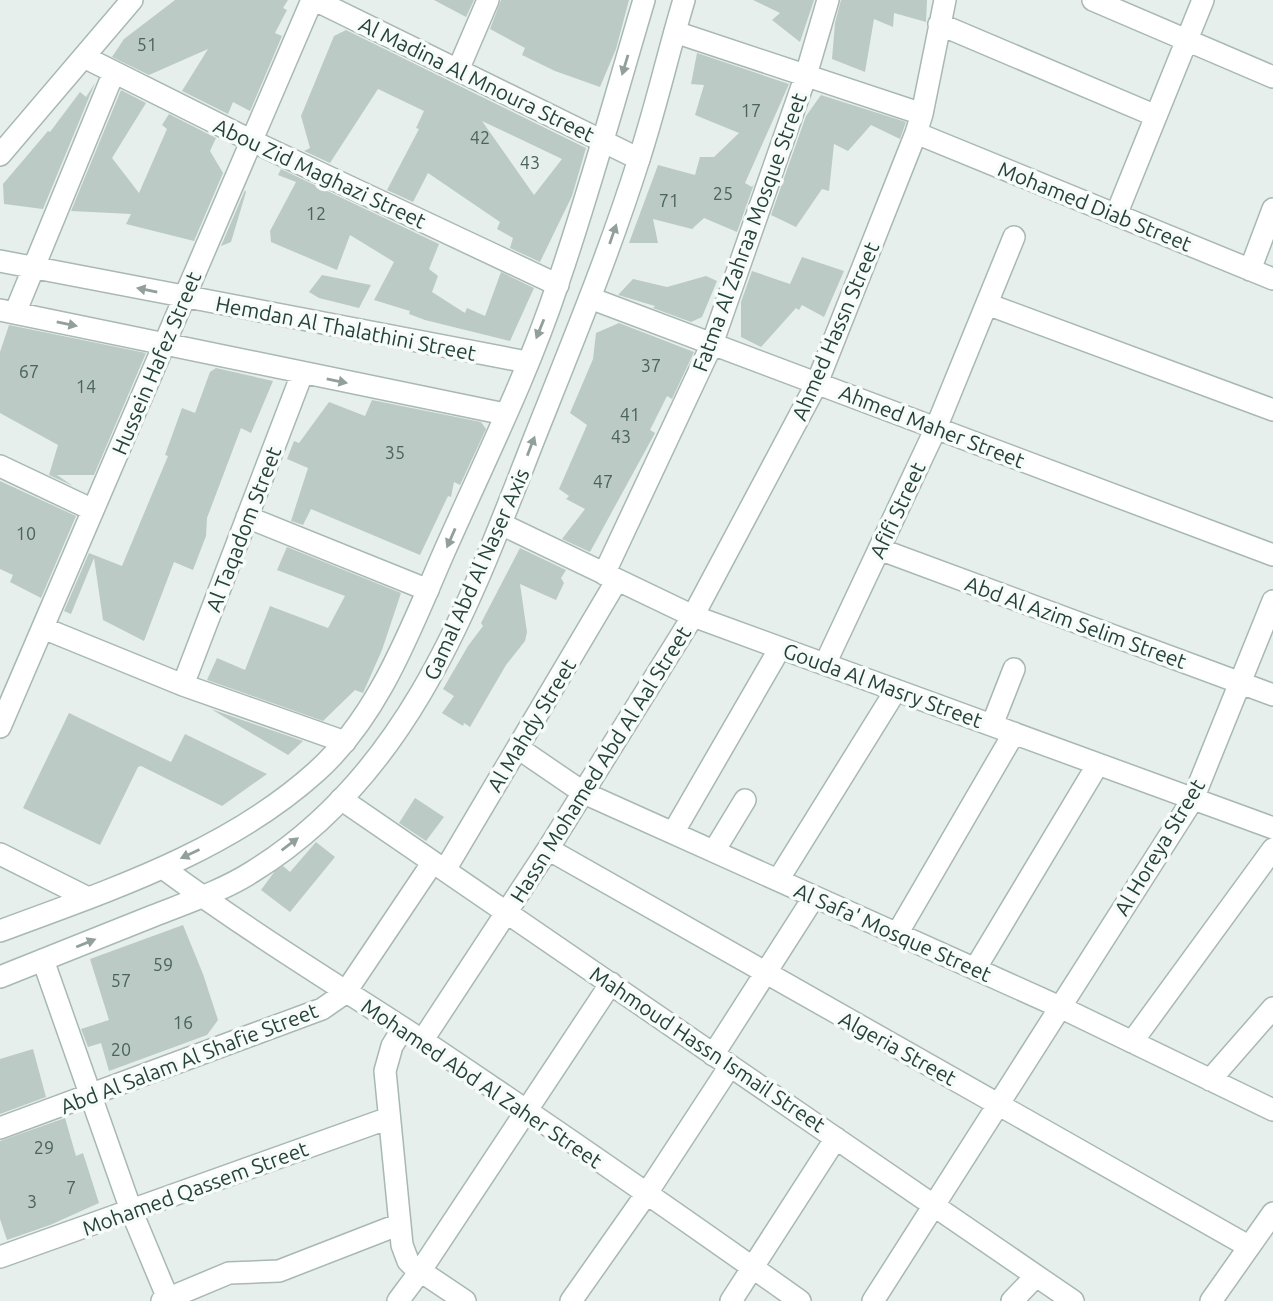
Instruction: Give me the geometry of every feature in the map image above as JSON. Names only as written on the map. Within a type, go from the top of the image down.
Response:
[{"type":"street","points":[[0,155],[132,0]]},
{"type":"street","name":"Al Madina Al Mnoura Street","points":[[313,0],[603,139],[639,159]]},
{"type":"street","name":"Hussein Hafez Street","points":[[0,727],[313,0]]},
{"type":"street","points":[[458,69],[488,0]]},
{"type":"street","name":"Gamal Abd Al Naser Axis","points":[[0,931],[163,868],[211,845],[254,820],[316,772],[345,742],[383,683],[428,590],[527,362],[558,285],[644,0]]},
{"type":"street","name":"Gamal Abd Al Naser Axis","points":[[0,977],[201,896],[251,873],[298,838],[341,799],[376,760],[403,724],[427,686],[454,632],[501,524],[590,298],[639,159],[684,0]]},
{"type":"street","name":"Fatma Al Zahraa Mosque Street","points":[[611,577],[712,344],[806,75],[828,0]]},
{"type":"street","name":"Ahmed Hassn Street","points":[[693,616],[817,383],[919,123],[945,0]]},
{"type":"street","points":[[1093,0],[1273,77]]},
{"type":"street","points":[[1116,215],[1203,0]]},
{"type":"street","points":[[939,24],[1156,116]]},
{"type":"street","name":"Mohamed Diab Street","points":[[674,32],[806,75],[919,123],[1116,215],[1273,279]]},
{"type":"street","name":"Abou Zid Maghazi Street","points":[[83,57],[252,141],[558,285]]},
{"type":"street","points":[[114,72],[34,268],[8,312],[505,414]]},
{"type":"street","points":[[1250,270],[1273,209]]},
{"type":"street","name":"Afifi Street","points":[[825,664],[936,428],[1014,237]]},
{"type":"street","name":"Hemdan Al Thalathini Street","points":[[0,261],[527,362]]},
{"type":"street","name":"Ahmed Maher Street","points":[[590,298],[1273,555]]},
{"type":"street","points":[[987,304],[1273,410]]},
{"type":"street","name":"Al Taqadom Street","points":[[183,685],[302,374]]},
{"type":"street","points":[[0,466],[93,510]]},
{"type":"street","points":[[247,517],[428,590]]},
{"type":"street","name":"Gouda Al Masry Street","points":[[501,524],[693,616],[1273,828]]},
{"type":"street","name":"Abd Al Azim Selim Street","points":[[879,549],[1273,695]]},
{"type":"street","name":"Al Mahdy Street","points":[[439,866],[518,748],[611,577]]},
{"type":"street","name":"Al Horeya Street","points":[[873,1301],[1193,799],[1273,601]]},
{"type":"street","name":"Hassn Mohamed Abd Al Aal Street","points":[[422,1041],[584,793],[693,616]]},
{"type":"street","points":[[43,628],[183,685],[345,742]]},
{"type":"street","points":[[673,833],[780,648]]},
{"type":"street","points":[[992,725],[1014,669]]},
{"type":"street","points":[[779,880],[896,690]]},
{"type":"street","points":[[897,934],[1014,733]]},
{"type":"street","name":"Al Safa' Mosque Street","points":[[518,748],[584,793],[1062,1008],[1273,1110]]},
{"type":"street","points":[[975,969],[1098,764]]},
{"type":"street","name":"Mahmoud Hassn Ismail Street","points":[[341,799],[1073,1301]]},
{"type":"street","points":[[714,851],[745,800]]},
{"type":"street","name":"Algeria Street","points":[[548,849],[1248,1246]]},
{"type":"street","points":[[1132,1042],[1273,849]]},
{"type":"street","points":[[0,854],[88,898]]},
{"type":"street","name":"Abd Al Salam Al Shafie Street","points":[[0,1128],[322,1009],[345,993],[439,866]]},
{"type":"street","name":"Mohamed Abd Al Zaher Street","points":[[163,868],[345,993],[527,1110],[800,1301]]},
{"type":"street","points":[[572,1301],[647,1193],[721,1060],[765,973],[814,897]]},
{"type":"street","points":[[43,960],[131,1210],[166,1300],[229,1273],[279,1271],[400,1224]]},
{"type":"street","points":[[398,1301],[611,983]]},
{"type":"street","points":[[1210,1080],[1273,1008]]},
{"type":"street","points":[[403,1028],[392,1046],[385,1071],[404,1254],[413,1266],[465,1301]]},
{"type":"street","name":"Mohamed Qassem Street","points":[[0,1257],[389,1118]]},
{"type":"street","points":[[731,1301],[836,1138]]},
{"type":"street","points":[[1211,1301],[1273,1213]]},
{"type":"street","points":[[1012,1301],[1036,1276]]},
{"type":"building","points":[[175,0],[288,0],[283,8],[287,10],[275,33],[282,36],[250,111],[233,102],[228,114],[182,91],[208,49],[149,75],[112,57],[124,39]]},
{"type":"building","points":[[434,0],[474,0],[466,17]]},
{"type":"building","points":[[501,0],[629,0],[616,49],[600,87],[555,71],[522,55],[525,48],[490,29]]},
{"type":"building","points":[[753,0],[814,0],[800,42],[772,20],[780,13]]},
{"type":"building","points":[[841,0],[927,0],[926,22],[894,13],[893,27],[874,19],[865,72],[832,59],[835,23]]},
{"type":"building","points":[[346,30],[586,148],[572,196],[540,262],[510,248],[513,238],[497,229],[500,222],[428,173],[413,202],[387,190],[419,129],[416,128],[424,111],[378,89],[330,163],[304,151],[310,148],[301,116],[334,36]],"holes":[[[482,121],[562,159],[534,195]]]},
{"type":"building","points":[[697,53],[789,84],[745,183],[752,187],[754,184],[737,232],[704,218],[692,229],[653,219],[658,243],[629,243],[658,165],[695,175],[700,157],[714,157],[739,133],[695,115],[704,85],[691,84]]},
{"type":"building","points":[[95,83],[43,209],[4,204],[3,184],[48,131],[50,132],[80,92],[86,97]]},
{"type":"building","points":[[121,90],[146,103],[112,158],[139,193],[167,129],[162,125],[169,114],[216,138],[210,151],[223,173],[194,241],[126,224],[131,214],[71,211]]},
{"type":"building","points":[[821,95],[906,122],[900,139],[871,125],[848,151],[834,144],[829,191],[822,189],[796,227],[771,215],[806,116]]},
{"type":"building","points":[[281,169],[439,244],[429,269],[438,276],[432,292],[465,313],[467,308],[485,316],[501,272],[534,288],[510,341],[425,320],[409,314],[410,311],[374,300],[394,262],[350,235],[337,270],[271,242],[270,231],[296,182],[278,175]]},
{"type":"building","points":[[245,190],[231,242],[221,246]]},
{"type":"building","points":[[802,257],[844,271],[824,317],[802,305],[799,310],[796,308],[761,347],[741,337],[741,302],[752,271],[790,284]]},
{"type":"building","points":[[322,275],[371,285],[359,308],[319,298],[309,292]]},
{"type":"building","points":[[706,276],[717,281],[702,317],[691,322],[653,308],[655,306],[618,295],[633,279],[667,287]]},
{"type":"building","points":[[619,323],[694,352],[672,399],[667,396],[650,430],[655,433],[590,552],[562,539],[585,509],[566,499],[569,496],[559,489],[587,425],[570,413],[593,359],[596,333]]},
{"type":"building","points":[[9,325],[146,353],[94,475],[57,475],[73,486],[49,475],[58,445],[0,413],[0,352]]},
{"type":"building","points":[[216,368],[273,381],[251,433],[241,428],[207,518],[206,536],[193,570],[174,562],[144,641],[103,620],[94,558],[71,614],[64,611],[89,553],[122,566],[168,456],[165,455],[182,408],[195,413],[210,372]]},
{"type":"building","points":[[372,400],[481,422],[486,429],[460,485],[454,482],[451,497],[448,496],[420,555],[311,509],[303,525],[291,521],[308,468],[287,459],[294,441],[299,443],[329,402],[365,416]]},
{"type":"building","points":[[0,481],[76,516],[41,598],[10,582],[13,575],[0,569]]},
{"type":"building","points":[[287,547],[401,593],[382,650],[363,693],[355,690],[323,721],[207,680],[217,658],[245,670],[270,606],[328,628],[345,596],[277,570]]},
{"type":"building","points":[[520,548],[566,570],[561,578],[564,583],[556,600],[520,584],[527,632],[525,641],[506,665],[470,727],[464,723],[463,726],[442,713],[454,696],[443,689],[483,626],[481,623]]},
{"type":"building","points":[[211,709],[303,741],[288,755]]},
{"type":"building","points":[[69,713],[171,762],[185,734],[267,774],[222,806],[141,766],[138,767],[100,845],[23,808]]},
{"type":"building","points":[[415,798],[444,817],[426,841],[399,823]]},
{"type":"building","points":[[316,842],[335,857],[290,912],[261,890],[275,871],[283,866],[290,872]]},
{"type":"building","points":[[183,925],[218,1020],[207,1035],[109,1071],[101,1043],[88,1047],[81,1029],[109,1020],[90,959]]},
{"type":"building","points":[[33,1049],[46,1097],[0,1114],[0,1059]]},
{"type":"building","points":[[65,1118],[76,1156],[83,1153],[99,1203],[50,1225],[7,1240],[0,1219],[0,1141]]}]
